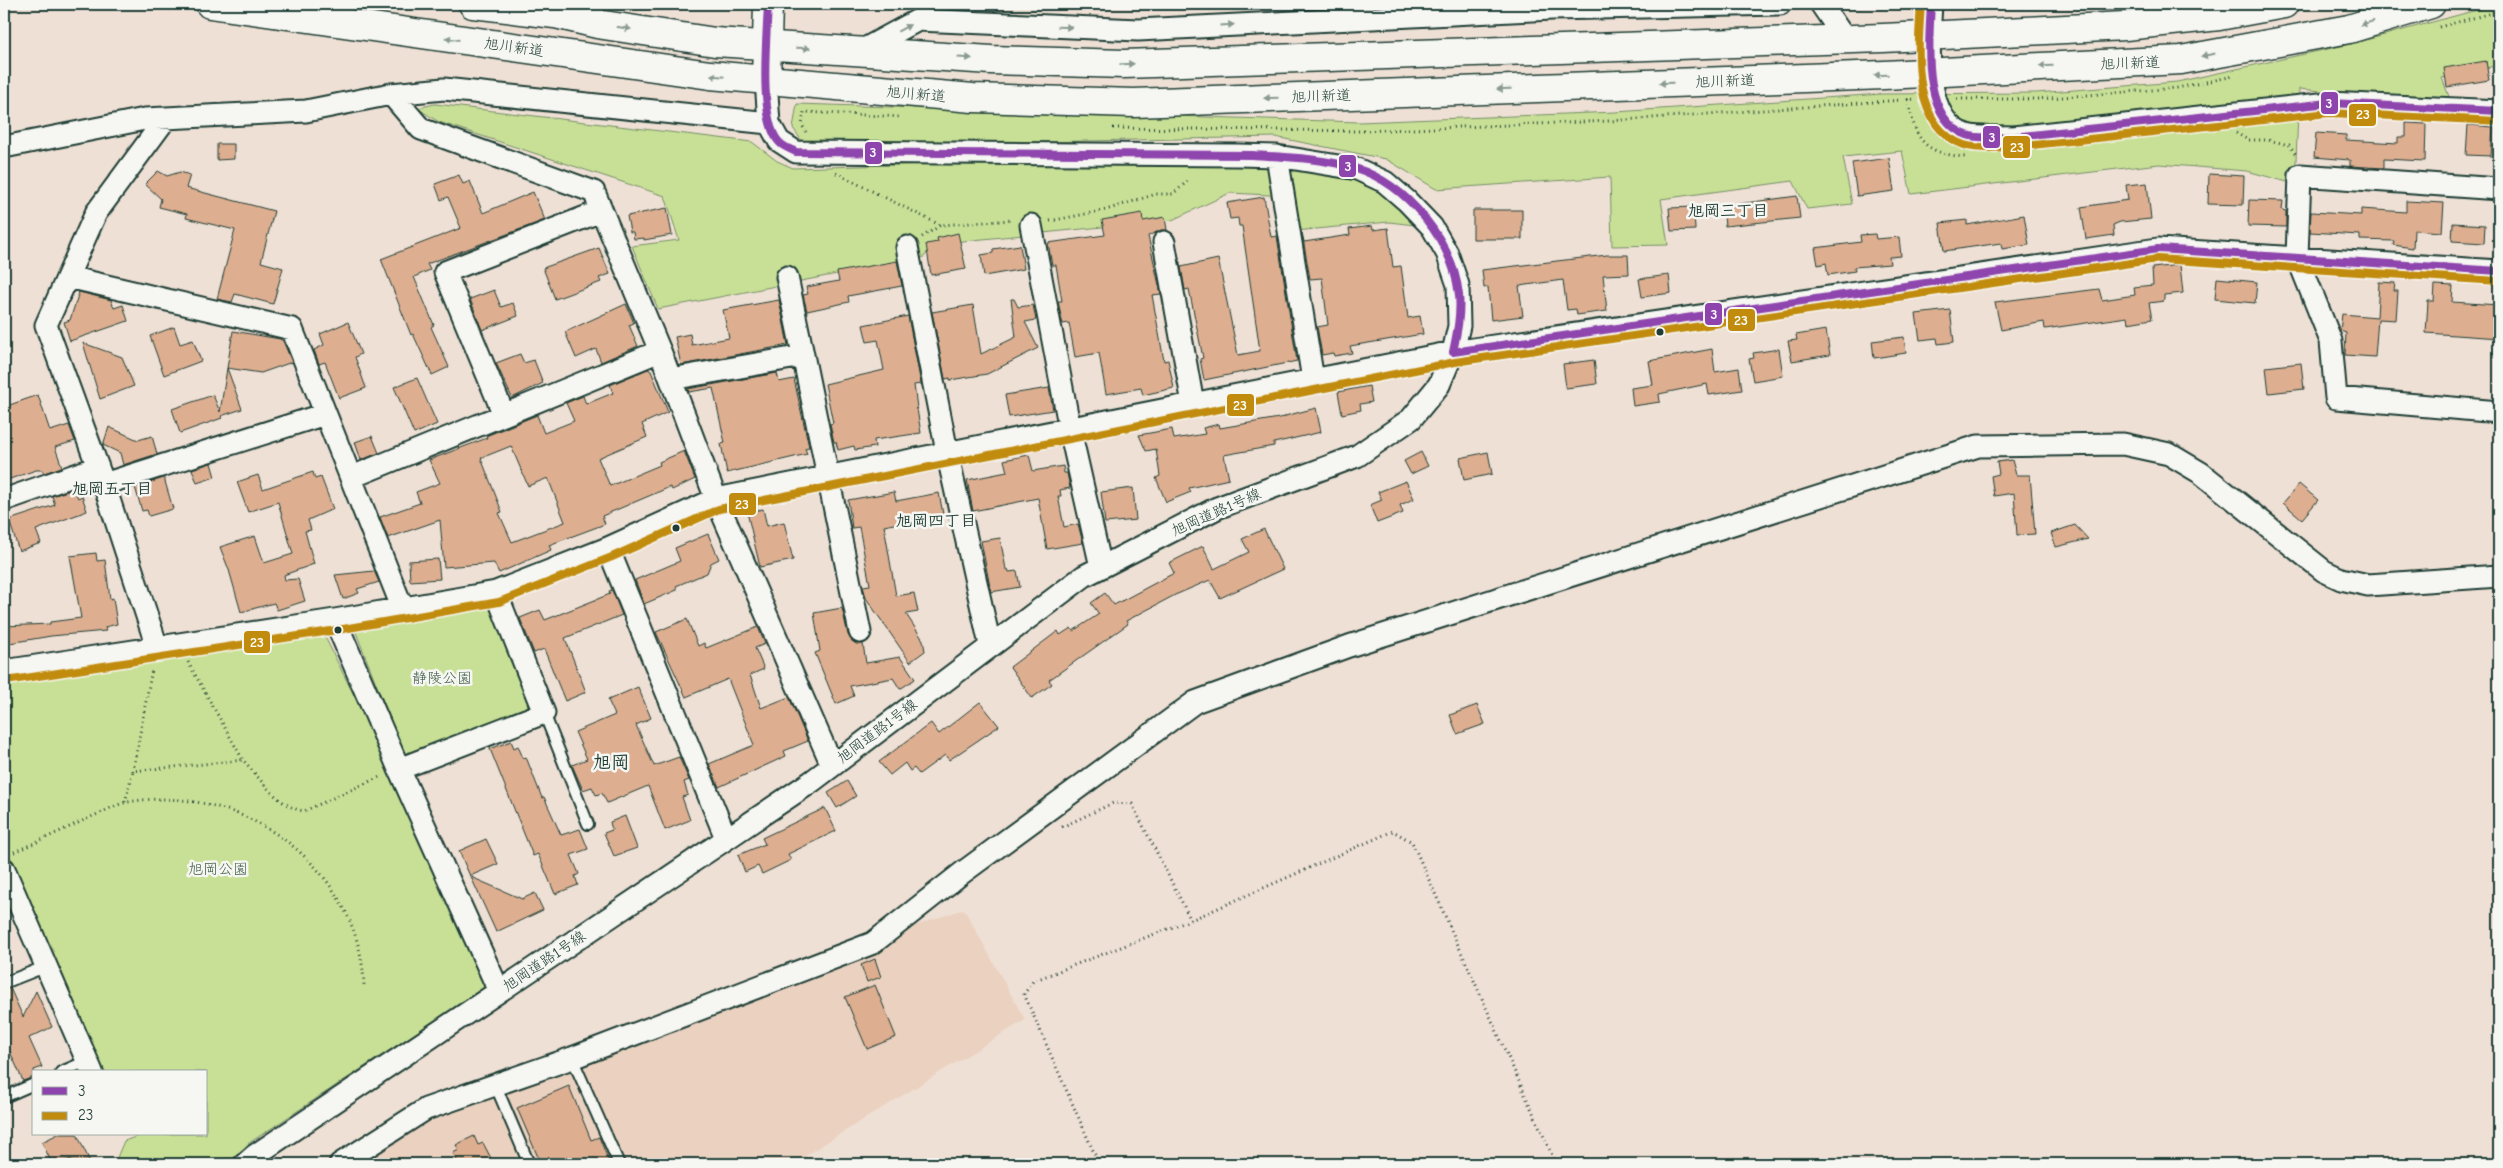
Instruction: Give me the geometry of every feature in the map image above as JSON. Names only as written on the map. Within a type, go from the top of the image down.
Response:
[{"type":"main road","name":"旭川新道","points":[[210,4],[700,74],[973,98],[1134,103],[1930,73],[2181,60],[2349,29],[2431,4]]},
{"type":"main road","points":[[473,4],[555,14],[594,14],[715,42],[990,60],[1124,64],[1929,36],[2125,26],[2219,16],[2284,4]]},
{"type":"main road","points":[[766,80],[768,4]]},
{"type":"street","points":[[861,51],[918,20],[1138,30],[1551,6],[1780,4]]},
{"type":"street","points":[[1821,4],[1845,38]]},
{"type":"street","points":[[1931,4],[1929,36],[1930,73],[1935,99],[1948,125],[1966,136],[2013,137],[2330,103],[2499,111]]},
{"type":"street","name":"旭岡道路1号線","points":[[246,1164],[254,1156],[832,765],[1084,576],[1217,508],[1357,456],[1411,419],[1439,384],[1453,352],[1460,326],[1458,285],[1447,253],[1432,227],[1407,201],[1385,182],[1357,169],[1277,156],[796,152],[779,141],[769,123],[766,80]]},
{"type":"street","points":[[4,147],[144,119],[306,110],[391,94],[444,90],[769,123]]},
{"type":"street","points":[[391,94],[422,129],[594,192],[660,351],[716,499],[832,765]]},
{"type":"street","points":[[157,646],[101,475],[46,325],[96,213],[166,118]]},
{"type":"street","points":[[1277,156],[1313,380]]},
{"type":"street","points":[[2499,190],[2300,175],[2297,256],[2331,341],[2336,398],[2499,412]]},
{"type":"street","points":[[504,415],[445,272],[601,211]]},
{"type":"street","points":[[1031,225],[1070,430],[1101,567]]},
{"type":"street","points":[[1164,242],[1193,404]]},
{"type":"street","points":[[907,247],[947,452],[990,645]]},
{"type":"street","points":[[4,671],[335,620],[496,592],[608,548],[716,499],[828,475],[1070,430],[1453,352],[2158,249],[2297,256],[2499,272]]},
{"type":"street","points":[[68,277],[292,329],[402,607]]},
{"type":"street","points":[[787,277],[860,632]]},
{"type":"street","points":[[352,477],[660,351]]},
{"type":"street","points":[[671,379],[804,356]]},
{"type":"street","points":[[4,500],[325,414]]},
{"type":"street","points":[[340,1164],[426,1109],[572,1058],[873,943],[962,874],[1195,702],[1349,646],[1978,446],[2123,444],[2169,454],[2201,473],[2324,571],[2341,579],[2368,585],[2499,576]]},
{"type":"street","points":[[608,548],[726,838]]},
{"type":"street","points":[[399,769],[544,713],[496,592]]},
{"type":"street","points":[[335,620],[399,769],[499,991]]},
{"type":"street","points":[[7,861],[47,966],[89,1066]]},
{"type":"lane","points":[[544,713],[588,824]]},
{"type":"lane","points":[[4,983],[47,966]]},
{"type":"lane","points":[[572,1058],[619,1164]]},
{"type":"lane","points":[[70,1070],[89,1066]]},
{"type":"lane","points":[[495,1084],[529,1164]]},
{"type":"lane","points":[[4,1097],[32,1085]]},
{"type":"path","points":[[2232,128],[2239,136],[2248,140],[2268,140],[2289,145],[2299,160],[2300,175]]},
{"type":"path","points":[[830,170],[940,225]]},
{"type":"path","points":[[1173,194],[1190,178]]},
{"type":"path","points":[[178,643],[243,760],[281,801],[292,809],[304,811],[399,769]]},
{"type":"path","points":[[125,802],[133,771],[140,724],[157,646]]},
{"type":"path","points":[[133,771],[243,760]]},
{"type":"path","points":[[7,861],[125,802],[172,798],[221,808],[258,822],[290,844],[322,873],[350,918],[364,962],[364,984]]},
{"type":"path","points":[[1059,828],[1112,803],[1132,804],[1191,920]]},
{"type":"path","points":[[1099,1164],[1024,994],[1033,981],[1191,920],[1393,831],[1412,842],[1556,1164]]},
{"type":"shaded area","points":[[964,909],[1025,1020],[806,1155],[809,1164],[352,1164],[428,1111],[798,966]]},
{"type":"green space","points":[[2499,4],[2499,65],[2442,78],[2451,102],[2299,89],[2295,184],[2247,171],[2159,164],[1911,194],[1902,151],[1843,157],[1852,204],[1807,209],[1793,181],[1661,199],[1668,245],[1612,246],[1610,177],[1436,189],[1386,159],[1275,137],[806,147],[793,128],[797,104],[1359,122],[1616,112],[1882,94],[2036,93],[2177,82],[2355,43]]},
{"type":"green space","points":[[435,104],[752,142],[777,161],[793,168],[1238,155],[1357,169],[1432,227],[1389,222],[1295,231],[1289,196],[1230,193],[1172,220],[933,244],[924,257],[658,309],[632,246],[679,240],[665,196],[439,122],[417,108]]},
{"type":"green space","name":"静陵公園","points":[[491,606],[534,709],[406,759],[355,630]]},
{"type":"green space","name":"旭岡公園","points":[[324,635],[392,772],[485,980],[483,982],[485,987],[249,1143],[227,1164],[110,1164],[116,1160],[124,1141],[138,1136],[208,1136],[208,1070],[88,1070],[4,873],[4,679]]},
{"type":"building","points":[[2486,61],[2489,80],[2447,87],[2444,68]]},
{"type":"building","points":[[2406,123],[2426,124],[2425,161],[2384,159],[2384,168],[2350,166],[2350,160],[2314,157],[2316,133],[2346,135],[2346,140],[2398,143],[2398,137],[2406,137]]},
{"type":"building","points":[[2468,125],[2493,127],[2491,156],[2466,155]]},
{"type":"building","points":[[217,144],[234,144],[234,159],[217,160]]},
{"type":"building","points":[[1889,158],[1894,191],[1857,196],[1852,163]]},
{"type":"building","points":[[158,171],[167,176],[180,172],[190,175],[186,188],[274,211],[261,262],[283,268],[273,304],[235,294],[232,302],[217,299],[235,230],[186,218],[187,214],[159,207],[161,199],[145,184]]},
{"type":"building","points":[[2209,174],[2244,176],[2243,205],[2208,204]]},
{"type":"building","points":[[459,175],[463,184],[470,181],[483,213],[533,192],[545,220],[427,264],[430,270],[414,277],[434,325],[431,327],[449,367],[432,375],[413,334],[411,335],[381,259],[461,228],[448,197],[441,200],[435,184]]},
{"type":"building","points":[[2147,183],[2151,219],[2120,222],[2113,225],[2114,235],[2086,239],[2081,207],[2128,200],[2126,185]]},
{"type":"building","points":[[1797,196],[1800,218],[1725,226],[1723,206]]},
{"type":"building","points":[[1264,197],[1271,237],[1277,236],[1297,361],[1204,380],[1200,359],[1203,358],[1189,289],[1185,290],[1181,267],[1218,259],[1238,355],[1260,351],[1242,226],[1239,226],[1238,218],[1230,219],[1227,203]]},
{"type":"building","points":[[2249,200],[2283,201],[2282,210],[2286,211],[2286,227],[2248,226]]},
{"type":"building","points":[[2406,201],[2444,203],[2442,232],[2414,230],[2413,248],[2393,245],[2394,241],[2360,240],[2360,235],[2310,232],[2311,212],[2361,215],[2361,209],[2406,212]]},
{"type":"building","points":[[1694,207],[1695,230],[1671,231],[1669,208]]},
{"type":"building","points":[[667,208],[672,235],[644,240],[644,238],[634,239],[633,232],[630,232],[627,216]]},
{"type":"building","points":[[1473,210],[1522,210],[1522,239],[1473,239]]},
{"type":"building","points":[[1142,213],[1143,221],[1165,217],[1167,230],[1161,230],[1148,236],[1161,294],[1152,295],[1164,361],[1168,360],[1174,388],[1143,395],[1141,388],[1106,394],[1099,353],[1075,357],[1069,323],[1063,324],[1061,317],[1058,301],[1062,301],[1056,265],[1052,265],[1048,243],[1105,235],[1102,220]]},
{"type":"building","points":[[2024,215],[2029,245],[2002,249],[2001,243],[1944,251],[1940,223],[1967,220],[1967,225]]},
{"type":"building","points":[[2453,223],[2485,225],[2484,243],[2452,241]]},
{"type":"building","points":[[1372,226],[1373,230],[1388,228],[1393,267],[1401,266],[1408,318],[1420,316],[1423,334],[1350,346],[1352,353],[1334,356],[1333,353],[1322,355],[1317,327],[1328,325],[1322,278],[1310,279],[1302,233],[1304,242],[1350,235],[1349,229]]},
{"type":"building","points":[[958,233],[966,269],[931,275],[926,244],[938,242],[937,238]]},
{"type":"building","points":[[1875,234],[1876,239],[1899,237],[1901,256],[1889,257],[1890,264],[1854,267],[1855,271],[1828,275],[1826,263],[1818,265],[1815,248],[1861,242],[1860,235]]},
{"type":"building","points":[[1020,245],[1024,269],[984,276],[981,255],[993,253],[993,249]]},
{"type":"building","points":[[599,248],[610,274],[599,278],[601,282],[555,299],[543,268]]},
{"type":"building","points":[[1607,255],[1628,255],[1629,274],[1603,275],[1607,311],[1577,315],[1576,309],[1567,310],[1563,280],[1519,286],[1523,316],[1491,320],[1488,287],[1484,288],[1482,270]]},
{"type":"building","points":[[897,261],[902,286],[848,296],[849,302],[807,311],[803,295],[808,294],[806,287],[839,281],[837,272]]},
{"type":"building","points":[[2180,265],[2183,293],[2164,295],[2164,301],[2149,303],[2152,319],[2128,323],[2127,317],[2045,329],[2044,322],[2001,330],[1995,302],[2099,289],[2102,300],[2135,295],[2134,287],[2153,285],[2152,268]]},
{"type":"building","points":[[1669,275],[1671,293],[1642,297],[1639,279]]},
{"type":"building","points":[[2217,278],[2257,282],[2255,303],[2215,299]]},
{"type":"building","points":[[2379,282],[2395,283],[2394,291],[2398,291],[2396,320],[2378,319],[2375,357],[2345,355],[2346,333],[2340,331],[2342,314],[2377,317]]},
{"type":"building","points":[[2435,285],[2453,286],[2452,302],[2499,305],[2499,338],[2426,333],[2428,301],[2434,301]]},
{"type":"building","points":[[494,290],[501,307],[513,303],[518,316],[482,330],[470,299]]},
{"type":"building","points":[[79,292],[111,300],[114,308],[123,305],[128,321],[70,341],[64,322],[70,320]]},
{"type":"building","points":[[1011,299],[1014,299],[1018,307],[1033,305],[1036,320],[1025,322],[1038,348],[987,374],[950,380],[950,378],[945,379],[932,312],[973,305],[981,354],[1016,337]]},
{"type":"building","points":[[779,300],[788,345],[681,365],[675,337],[690,334],[692,345],[729,338],[723,310]]},
{"type":"building","points":[[626,304],[634,323],[629,325],[638,346],[601,362],[596,349],[576,358],[565,332]]},
{"type":"building","points":[[1950,310],[1954,342],[1938,344],[1937,338],[1920,340],[1916,314]]},
{"type":"building","points":[[908,316],[921,384],[914,385],[917,408],[915,409],[917,409],[921,433],[874,440],[875,447],[855,450],[854,446],[838,450],[830,424],[833,423],[825,384],[884,370],[878,340],[867,342],[863,325]]},
{"type":"building","points":[[348,322],[361,354],[355,357],[366,388],[339,398],[325,362],[319,364],[314,350],[324,345],[320,334]]},
{"type":"building","points":[[174,327],[180,344],[193,340],[201,361],[164,375],[150,336]]},
{"type":"building","points":[[1826,330],[1830,355],[1792,361],[1788,341],[1797,340],[1796,335]]},
{"type":"building","points":[[233,331],[280,339],[283,341],[292,362],[261,373],[227,368]]},
{"type":"building","points":[[1904,337],[1906,353],[1874,358],[1872,341]]},
{"type":"building","points":[[83,343],[122,357],[134,386],[100,399]]},
{"type":"building","points":[[1712,349],[1715,372],[1739,368],[1742,390],[1709,395],[1707,384],[1659,394],[1660,402],[1633,406],[1631,388],[1653,385],[1649,361]]},
{"type":"building","points":[[1779,349],[1783,376],[1753,381],[1749,359],[1754,358],[1753,353]]},
{"type":"building","points":[[520,354],[524,363],[534,360],[543,383],[512,398],[496,363]]},
{"type":"building","points":[[1594,360],[1597,384],[1566,388],[1563,364]]},
{"type":"building","points":[[2301,363],[2304,389],[2269,393],[2266,367]]},
{"type":"building","points":[[227,368],[242,409],[180,433],[172,409],[213,395],[220,412]]},
{"type":"building","points":[[648,369],[651,371],[668,412],[642,424],[647,437],[598,458],[610,486],[660,465],[659,462],[684,451],[695,479],[672,490],[670,487],[602,516],[605,524],[549,545],[551,550],[499,573],[494,563],[444,567],[440,520],[388,538],[380,517],[420,503],[416,492],[440,483],[429,460],[487,438],[486,436],[537,415],[544,433],[574,421],[566,403],[583,396],[586,404],[613,393],[610,385]],"holes":[[[511,446],[528,486],[548,478],[565,522],[512,542],[499,513],[502,512],[481,458]]]},
{"type":"building","points":[[777,373],[779,382],[794,379],[809,447],[805,448],[807,454],[727,473],[721,444],[725,443],[713,388],[689,392],[688,389]]},
{"type":"building","points":[[417,378],[437,424],[414,434],[394,387]]},
{"type":"building","points":[[1369,386],[1372,402],[1360,404],[1361,410],[1342,414],[1338,392]]},
{"type":"building","points":[[1049,388],[1053,410],[1009,417],[1005,395]]},
{"type":"building","points":[[38,395],[50,431],[69,425],[75,441],[55,447],[62,467],[44,473],[42,470],[36,470],[4,481],[4,407]]},
{"type":"building","points":[[1316,408],[1321,432],[1274,443],[1274,446],[1224,455],[1229,479],[1189,488],[1191,492],[1166,502],[1156,478],[1160,476],[1156,449],[1146,451],[1139,435],[1172,429],[1174,439],[1205,434],[1203,428],[1219,424],[1220,428],[1285,417]]},
{"type":"building","points":[[109,427],[138,440],[152,436],[157,454],[123,465],[120,453],[103,445]]},
{"type":"building","points":[[372,436],[379,453],[361,460],[355,442]]},
{"type":"building","points":[[1421,452],[1428,466],[1411,474],[1404,461]]},
{"type":"building","points":[[1488,452],[1492,474],[1464,480],[1460,458]]},
{"type":"building","points":[[1029,455],[1033,471],[1063,466],[1064,473],[1067,473],[1070,488],[1060,490],[1061,496],[1058,496],[1064,527],[1078,524],[1083,543],[1047,549],[1038,498],[973,511],[967,480],[1007,472],[1004,460]]},
{"type":"building","points":[[2012,460],[2016,475],[2030,475],[2035,534],[2017,535],[2014,493],[1994,496],[1991,476],[1999,474],[1997,462]]},
{"type":"building","points":[[211,463],[215,477],[197,483],[192,469]]},
{"type":"building","points":[[313,472],[315,479],[321,477],[333,509],[308,520],[311,530],[305,531],[314,564],[284,575],[285,580],[298,579],[305,601],[277,610],[274,603],[241,612],[220,547],[255,536],[264,563],[293,554],[278,502],[248,512],[237,482],[258,475],[263,489]]},
{"type":"building","points":[[164,478],[173,509],[149,516],[147,510],[142,511],[135,487]]},
{"type":"building","points":[[1406,481],[1414,499],[1400,505],[1403,513],[1377,523],[1370,505],[1382,500],[1378,492]]},
{"type":"building","points":[[2299,484],[2318,500],[2302,519],[2283,503]]},
{"type":"building","points":[[1133,488],[1136,520],[1105,523],[1101,492]]},
{"type":"building","points":[[74,489],[78,498],[82,496],[87,511],[36,530],[41,543],[19,551],[9,520],[55,505],[52,496]]},
{"type":"building","points":[[894,492],[896,501],[939,493],[943,514],[884,526],[896,596],[914,593],[918,612],[906,614],[923,640],[925,651],[910,662],[866,598],[863,586],[870,585],[859,527],[852,528],[848,500]]},
{"type":"building","points":[[763,509],[767,526],[784,522],[793,560],[760,567],[747,512]]},
{"type":"building","points":[[2075,525],[2088,539],[2056,547],[2051,533]]},
{"type":"building","points":[[1264,529],[1283,569],[1220,598],[1210,580],[1175,595],[1126,621],[1128,624],[1049,680],[1052,684],[1032,698],[1010,667],[1058,631],[1060,635],[1071,628],[1073,631],[1099,614],[1091,603],[1105,593],[1114,605],[1174,573],[1169,563],[1203,546],[1214,569],[1249,552],[1242,539]]},
{"type":"building","points":[[708,534],[719,559],[711,563],[707,573],[676,586],[677,590],[644,604],[635,580],[680,561],[675,548]]},
{"type":"building","points":[[1000,538],[1006,569],[1009,572],[1017,571],[1020,587],[991,592],[981,541]]},
{"type":"building","points":[[96,553],[97,561],[105,560],[110,599],[113,598],[117,624],[105,627],[106,631],[51,636],[4,644],[4,626],[50,624],[50,622],[81,618],[70,556]]},
{"type":"building","points":[[438,559],[440,579],[410,581],[409,561]]},
{"type":"building","points":[[374,571],[379,582],[357,589],[359,593],[343,599],[335,575]]},
{"type":"building","points":[[612,590],[622,615],[565,638],[586,692],[565,701],[544,649],[534,653],[520,618],[540,610],[545,620],[610,594],[609,591]]},
{"type":"building","points":[[842,608],[848,635],[856,644],[863,644],[866,663],[900,657],[915,679],[900,689],[893,678],[850,686],[854,696],[836,704],[815,653],[820,651],[814,613]]},
{"type":"building","points":[[687,619],[698,646],[704,643],[706,648],[758,627],[765,644],[755,648],[764,669],[750,675],[761,708],[789,697],[808,741],[784,751],[786,756],[719,787],[709,764],[754,745],[728,679],[686,697],[656,632]]},
{"type":"building","points":[[638,687],[651,718],[636,725],[654,766],[679,757],[689,780],[684,782],[688,795],[682,797],[690,820],[665,830],[648,786],[607,803],[602,793],[596,795],[592,787],[583,790],[572,765],[587,759],[575,732],[615,715],[608,700]]},
{"type":"building","points":[[980,702],[999,726],[949,760],[945,755],[919,774],[914,768],[910,771],[905,763],[890,775],[879,762],[931,723],[939,734]]},
{"type":"building","points":[[1477,705],[1485,724],[1457,734],[1450,715]]},
{"type":"building","points":[[511,741],[514,748],[518,746],[523,758],[526,757],[542,798],[544,797],[561,835],[580,829],[588,849],[571,855],[579,874],[575,876],[578,885],[555,894],[538,854],[533,856],[490,749]]},
{"type":"building","points":[[847,781],[856,796],[837,808],[828,793]]},
{"type":"building","points":[[825,808],[836,831],[788,854],[791,860],[762,874],[758,866],[745,872],[738,855],[765,844],[762,838]]},
{"type":"building","points":[[625,816],[637,848],[614,856],[604,833],[612,830],[610,822]]},
{"type":"building","points":[[486,839],[498,864],[470,876],[459,851]]},
{"type":"building","points":[[471,877],[522,899],[535,893],[543,910],[496,932]]},
{"type":"building","points":[[875,959],[881,977],[867,982],[861,965]]},
{"type":"building","points":[[875,985],[896,1037],[867,1049],[845,997]]},
{"type":"building","points":[[10,988],[23,1017],[36,991],[52,1027],[29,1038],[42,1067],[32,1070],[32,1078],[23,1081],[4,1038],[4,990]]},
{"type":"building","points":[[569,1086],[591,1140],[599,1137],[610,1164],[541,1164],[517,1108]]},
{"type":"building","points":[[54,1136],[78,1136],[91,1164],[74,1164],[71,1159],[59,1164],[52,1164],[42,1142]]},
{"type":"building","points":[[474,1136],[478,1145],[483,1143],[494,1164],[459,1164],[453,1153],[459,1150],[456,1145]]},
{"type":"transit line","name":"3","points":[[768,4],[765,76],[768,115],[772,131],[779,142],[796,152],[1253,155],[1304,158],[1330,162],[1355,168],[1374,176],[1392,187],[1424,217],[1448,255],[1459,295],[1458,323],[1453,352]]},
{"type":"transit line","name":"23","points":[[1921,4],[1919,63],[1921,84],[1926,104],[1934,121],[1947,135],[1970,147],[2014,147],[2329,113],[2499,121]]},
{"type":"transit line","name":"3","points":[[1931,4],[1929,58],[1935,97],[1942,113],[1952,126],[1972,136],[1984,138],[2013,137],[2329,103],[2499,111]]},
{"type":"transit line","name":"3","points":[[1453,352],[2158,249],[2499,271]]},
{"type":"transit line","name":"23","points":[[6,681],[337,630],[499,602],[612,557],[719,509],[1455,362],[2158,259],[2498,281]]},
{"type":"district","name":"旭岡三丁目","points":[[1728,211]]},
{"type":"district","name":"旭岡五丁目","points":[[112,489]]},
{"type":"district","name":"旭岡四丁目","points":[[936,521]]},
{"type":"district","name":"旭岡","points":[[611,762]]}]
